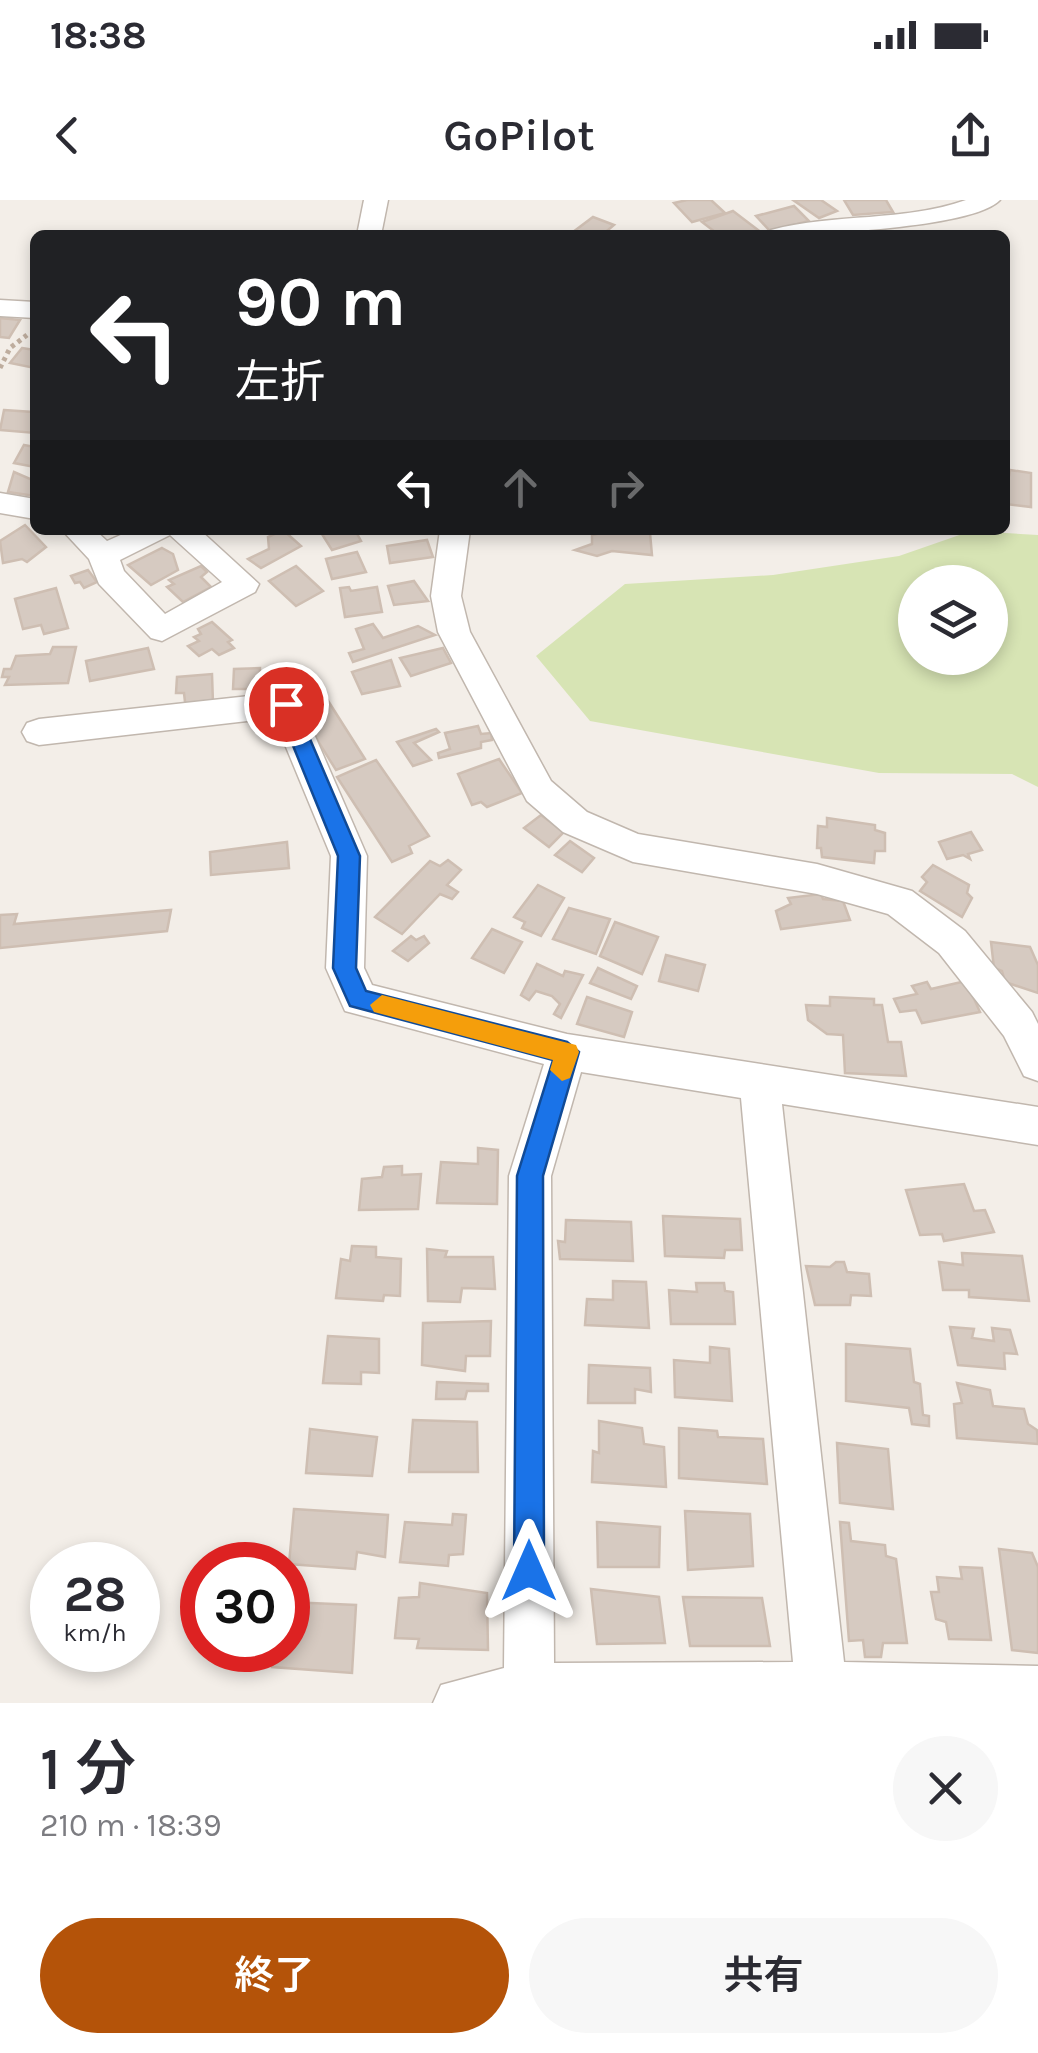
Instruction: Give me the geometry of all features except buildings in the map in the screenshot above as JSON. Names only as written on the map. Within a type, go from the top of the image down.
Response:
[{"type":"street","points":[[370,230],[376,200]]},
{"type":"street","points":[[795,230],[815,223],[940,214],[988,200]]},
{"type":"street","points":[[0,308],[30,310]]},
{"type":"street","points":[[0,503],[30,508]]},
{"type":"street","points":[[81,535],[102,555],[110,576],[162,630],[244,584],[187,535]]},
{"type":"street","points":[[102,555],[147,535]]},
{"type":"street","points":[[454,535],[446,596],[454,632],[539,791],[576,822],[633,848],[817,878],[900,902],[952,942],[1018,1024],[1038,1064]]},
{"type":"street","points":[[39,732],[286,704],[349,856],[345,968],[358,999],[567,1052],[1038,1126]]},
{"type":"street","points":[[529,1690],[530,1176],[567,1052]]},
{"type":"street","points":[[760,1085],[822,1695]]},
{"type":"street","points":[[459,1703],[529,1690],[822,1695],[1038,1692]]},
{"type":"path","points":[[0,368],[10,348],[30,332]]},
{"type":"green space","points":[[959,535],[1038,535],[1038,787],[1012,774],[879,773],[590,721],[536,656],[625,584],[773,575],[899,556]]},
{"type":"slow traffic","points":[[382,1005],[567,1052],[562,1070]]},
{"type":"route","points":[[286,704],[349,856],[345,968],[358,999],[567,1052],[530,1176],[529,1571]]}]
